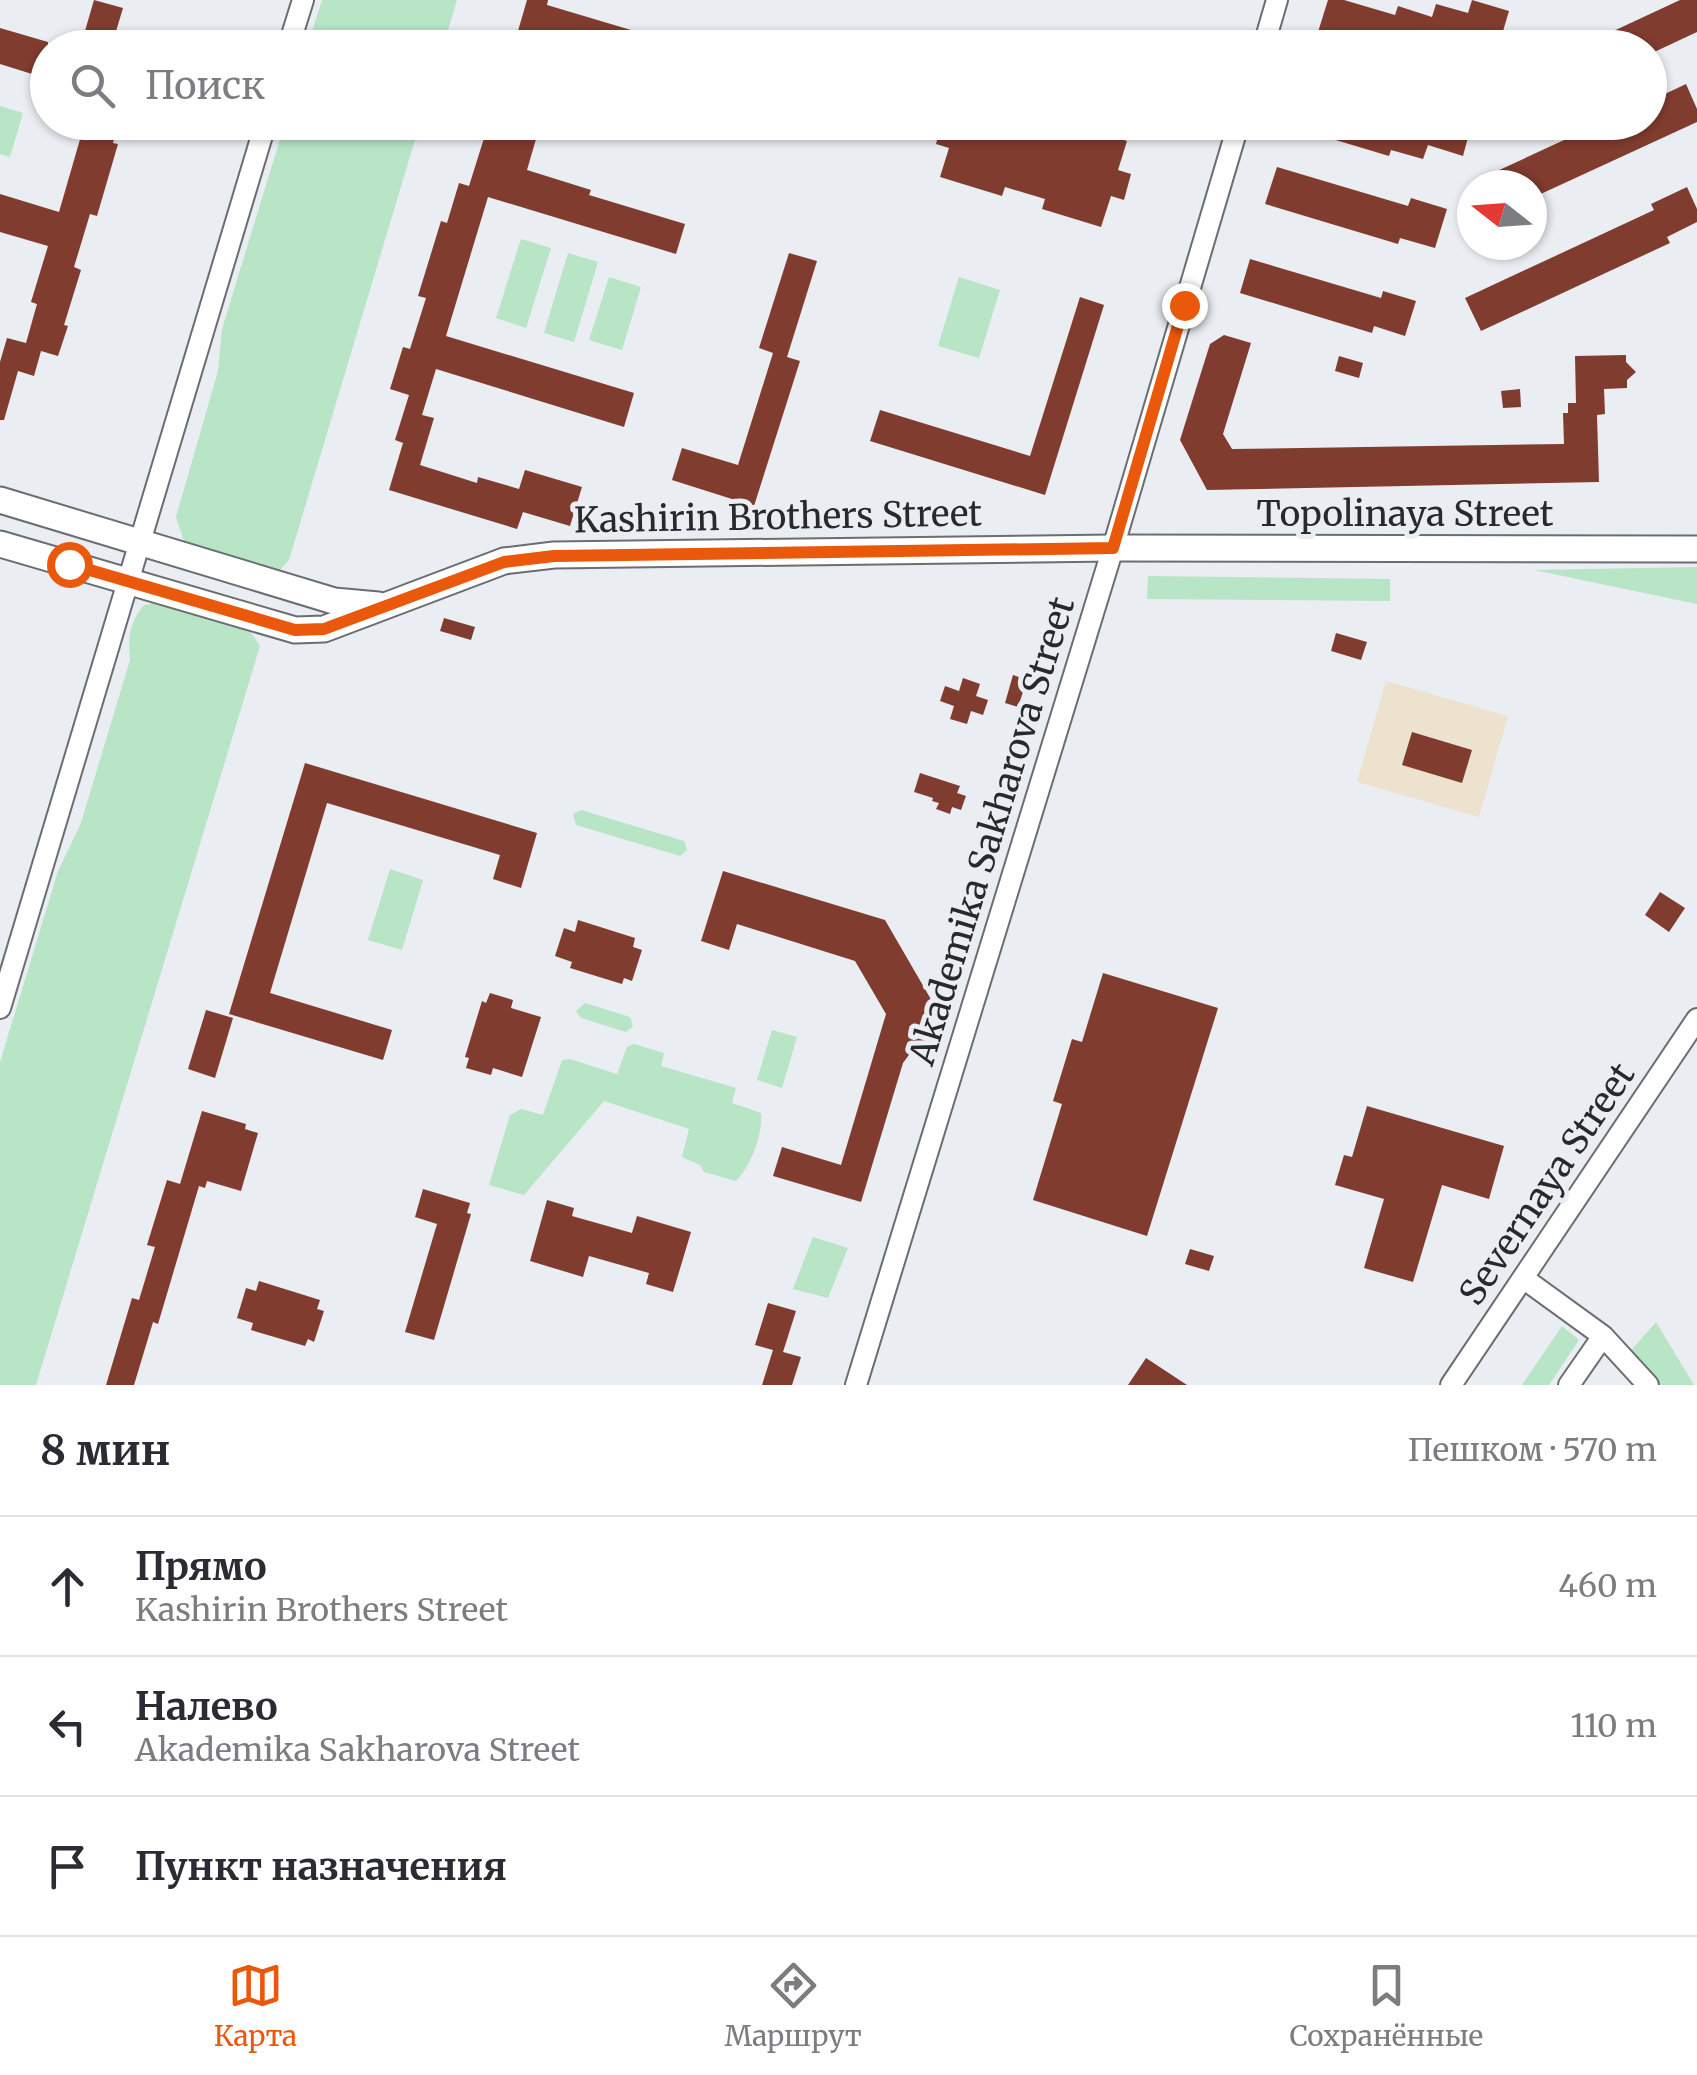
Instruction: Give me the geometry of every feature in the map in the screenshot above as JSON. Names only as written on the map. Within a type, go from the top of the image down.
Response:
[{"type":"main road","name":"Kashirin Brothers Street","points":[[0,500],[334,601],[393,605]]},
{"type":"main road","name":"Kashirin Brothers Street","points":[[0,544],[295,630],[324,629],[504,562],[554,556],[1113,548]]},
{"type":"main road","name":"Topolinaya Street","points":[[1113,548],[1697,549]]},
{"type":"street","points":[[294,30],[303,0]]},
{"type":"street","points":[[1268,30],[1277,0]]},
{"type":"street","points":[[0,1008],[261,140]]},
{"type":"street","name":"Akademika Sakharova Street","points":[[856,1385],[1235,140]]},
{"type":"street","name":"Severnaya Street","points":[[1451,1385],[1697,1019]]},
{"type":"street","points":[[1523,1278],[1603,1336],[1648,1385]]},
{"type":"street","points":[[1569,1385],[1603,1336]]},
{"type":"shaded area","points":[[1386,681],[1508,716],[1479,817],[1357,782]]},
{"type":"green space","points":[[322,0],[457,0],[448,30],[312,30]]},
{"type":"green space","points":[[0,106],[23,113],[10,157],[0,154]]},
{"type":"green space","points":[[280,140],[415,140],[289,560],[278,572],[185,544],[176,517],[218,371],[222,329]]},
{"type":"green space","points":[[521,239],[551,248],[526,328],[496,318]]},
{"type":"green space","points":[[568,253],[598,262],[574,342],[544,333]]},
{"type":"green space","points":[[609,277],[641,287],[622,350],[589,340]]},
{"type":"green space","points":[[959,277],[1000,290],[979,358],[938,346]]},
{"type":"green space","points":[[1697,567],[1697,604],[1534,570]]},
{"type":"green space","points":[[1148,576],[1390,579],[1390,601],[1147,599]]},
{"type":"green space","points":[[163,602],[248,628],[260,646],[36,1385],[0,1385],[0,1062],[58,871],[81,823],[130,660],[132,624],[144,605]]},
{"type":"green space","points":[[581,810],[684,841],[687,850],[680,856],[576,825],[573,814]]},
{"type":"green space","points":[[390,869],[423,880],[402,950],[368,940]]},
{"type":"green space","points":[[585,1003],[630,1017],[633,1026],[626,1032],[581,1018],[576,1011]]},
{"type":"green space","points":[[772,1030],[797,1037],[782,1088],[757,1080]]},
{"type":"green space","points":[[634,1044],[664,1053],[661,1066],[736,1088],[732,1103],[761,1113],[755,1149],[736,1181],[704,1172],[700,1165],[682,1157],[689,1129],[604,1101],[524,1195],[489,1185],[510,1115],[521,1109],[543,1115],[562,1060],[617,1074],[627,1047]]},
{"type":"green space","points":[[813,1237],[848,1248],[828,1298],[793,1289]]},
{"type":"green space","points":[[1656,1322],[1694,1385],[1636,1385],[1619,1364]]},
{"type":"green space","points":[[1562,1326],[1579,1340],[1549,1385],[1522,1385]]},
{"type":"building","points":[[94,0],[123,8],[116,30],[85,30]]},
{"type":"building","points":[[527,0],[548,0],[547,5],[631,30],[518,30]]},
{"type":"building","points":[[1328,0],[1344,0],[1395,15],[1398,6],[1432,17],[1436,4],[1468,13],[1472,0],[1509,11],[1503,30],[1319,30]]},
{"type":"building","points":[[1680,0],[1697,0],[1697,32],[1667,46],[1667,30],[1616,30]]},
{"type":"building","points":[[0,28],[30,37],[30,73],[0,64]]},
{"type":"building","points":[[1686,84],[1697,109],[1697,122],[1667,136],[1667,93]]},
{"type":"building","points":[[80,140],[114,140],[118,144],[97,216],[90,214],[74,267],[81,270],[58,356],[41,351],[34,376],[18,371],[4,420],[0,420],[0,362],[7,338],[26,343],[37,304],[31,302],[48,246],[0,232],[0,194],[59,212]]},
{"type":"building","points":[[483,140],[536,140],[527,170],[591,190],[589,195],[685,224],[676,254],[488,197],[446,336],[634,393],[624,427],[436,369],[422,415],[434,418],[420,465],[477,483],[478,477],[519,489],[525,470],[582,487],[570,526],[523,512],[517,529],[389,490],[403,443],[395,440],[409,395],[390,389],[403,347],[410,349],[426,298],[418,296],[441,221],[447,223],[459,183],[469,186]]},
{"type":"building","points":[[937,140],[1124,140],[1127,141],[1118,170],[1131,174],[1124,200],[1111,196],[1101,227],[1042,209],[1045,199],[1005,187],[1002,196],[940,177],[949,148],[936,144]]},
{"type":"building","points":[[1336,140],[1467,140],[1463,156],[1428,145],[1423,159],[1391,150],[1389,156]]},
{"type":"building","points":[[1564,140],[1658,140],[1547,191],[1547,170],[1499,170]]},
{"type":"building","points":[[1277,167],[1408,206],[1411,198],[1447,209],[1435,248],[1400,238],[1398,244],[1265,204]]},
{"type":"building","points":[[1687,187],[1697,209],[1697,222],[1667,237],[1670,243],[1481,331],[1465,298],[1654,210],[1651,204]]},
{"type":"building","points":[[789,253],[817,261],[787,357],[800,361],[754,506],[672,480],[682,448],[738,465],[773,353],[759,348]]},
{"type":"building","points":[[1250,259],[1381,298],[1383,291],[1416,301],[1405,336],[1374,326],[1372,333],[1240,293]]},
{"type":"building","points":[[1080,297],[1104,305],[1045,495],[870,441],[880,410],[1030,456]]},
{"type":"building","points":[[1224,335],[1251,343],[1223,434],[1232,449],[1564,444],[1563,413],[1568,413],[1568,403],[1576,403],[1575,356],[1626,355],[1626,362],[1636,372],[1627,380],[1627,388],[1604,389],[1605,414],[1597,415],[1599,482],[1207,490],[1180,440],[1210,344]]},
{"type":"building","points":[[1339,356],[1363,363],[1359,378],[1335,371]]},
{"type":"building","points":[[1520,389],[1521,407],[1503,408],[1501,391]]},
{"type":"building","points":[[444,618],[475,627],[471,640],[440,631]]},
{"type":"building","points":[[1336,633],[1367,642],[1361,660],[1331,651]]},
{"type":"building","points":[[1013,675],[1027,680],[1018,707],[1005,703]]},
{"type":"building","points":[[963,678],[980,684],[976,696],[988,700],[983,715],[971,711],[967,724],[950,719],[954,706],[940,701],[945,686],[959,691]]},
{"type":"building","points":[[1412,732],[1472,750],[1462,783],[1402,765]]},
{"type":"building","points":[[305,763],[537,833],[521,888],[493,879],[500,855],[327,803],[270,993],[392,1030],[383,1060],[229,1014]]},
{"type":"building","points":[[920,773],[960,786],[957,793],[966,796],[961,810],[952,807],[950,814],[936,809],[939,803],[933,798],[914,792]]},
{"type":"building","points":[[723,871],[885,920],[936,1008],[925,1044],[914,1048],[903,1063],[861,1202],[773,1176],[782,1147],[841,1165],[886,1014],[855,961],[737,924],[729,950],[701,941]]},
{"type":"building","points":[[1660,892],[1685,908],[1669,932],[1645,915]]},
{"type":"building","points":[[578,920],[635,938],[633,947],[642,950],[632,981],[624,978],[622,984],[570,968],[572,962],[555,956],[564,928],[575,932]]},
{"type":"building","points":[[1103,973],[1218,1008],[1147,1236],[1033,1200],[1062,1104],[1053,1101],[1072,1039],[1082,1042]]},
{"type":"building","points":[[490,993],[513,1000],[511,1008],[541,1017],[522,1077],[493,1068],[491,1075],[466,1068],[469,1058],[465,1057],[482,1001],[486,1003]]},
{"type":"building","points":[[206,1010],[233,1018],[215,1078],[188,1069]]},
{"type":"building","points":[[1367,1106],[1504,1146],[1489,1199],[1442,1185],[1413,1282],[1364,1268],[1384,1199],[1335,1185],[1344,1155],[1352,1157]]},
{"type":"building","points":[[202,1111],[246,1124],[245,1129],[258,1133],[241,1191],[207,1181],[205,1188],[199,1186],[158,1324],[153,1322],[134,1385],[106,1385],[132,1298],[139,1300],[155,1247],[147,1245],[167,1180],[180,1184]]},
{"type":"building","points":[[423,1189],[470,1203],[467,1213],[471,1214],[434,1340],[405,1332],[437,1224],[415,1217]]},
{"type":"building","points":[[547,1200],[574,1208],[572,1216],[632,1233],[637,1216],[691,1232],[673,1292],[646,1284],[649,1273],[589,1256],[583,1277],[530,1261]]},
{"type":"building","points":[[1190,1249],[1214,1256],[1209,1271],[1185,1264]]},
{"type":"building","points":[[259,1281],[320,1300],[317,1309],[324,1311],[314,1342],[308,1339],[305,1346],[251,1330],[253,1323],[237,1318],[246,1288],[256,1291]]},
{"type":"building","points":[[768,1303],[796,1311],[783,1352],[801,1357],[792,1385],[762,1385],[773,1350],[755,1345]]},
{"type":"building","points":[[1146,1358],[1187,1385],[1128,1385]]},
{"type":"route","points":[[69,564],[295,630],[324,629],[504,562],[554,556],[1113,548],[1184,305]]}]
